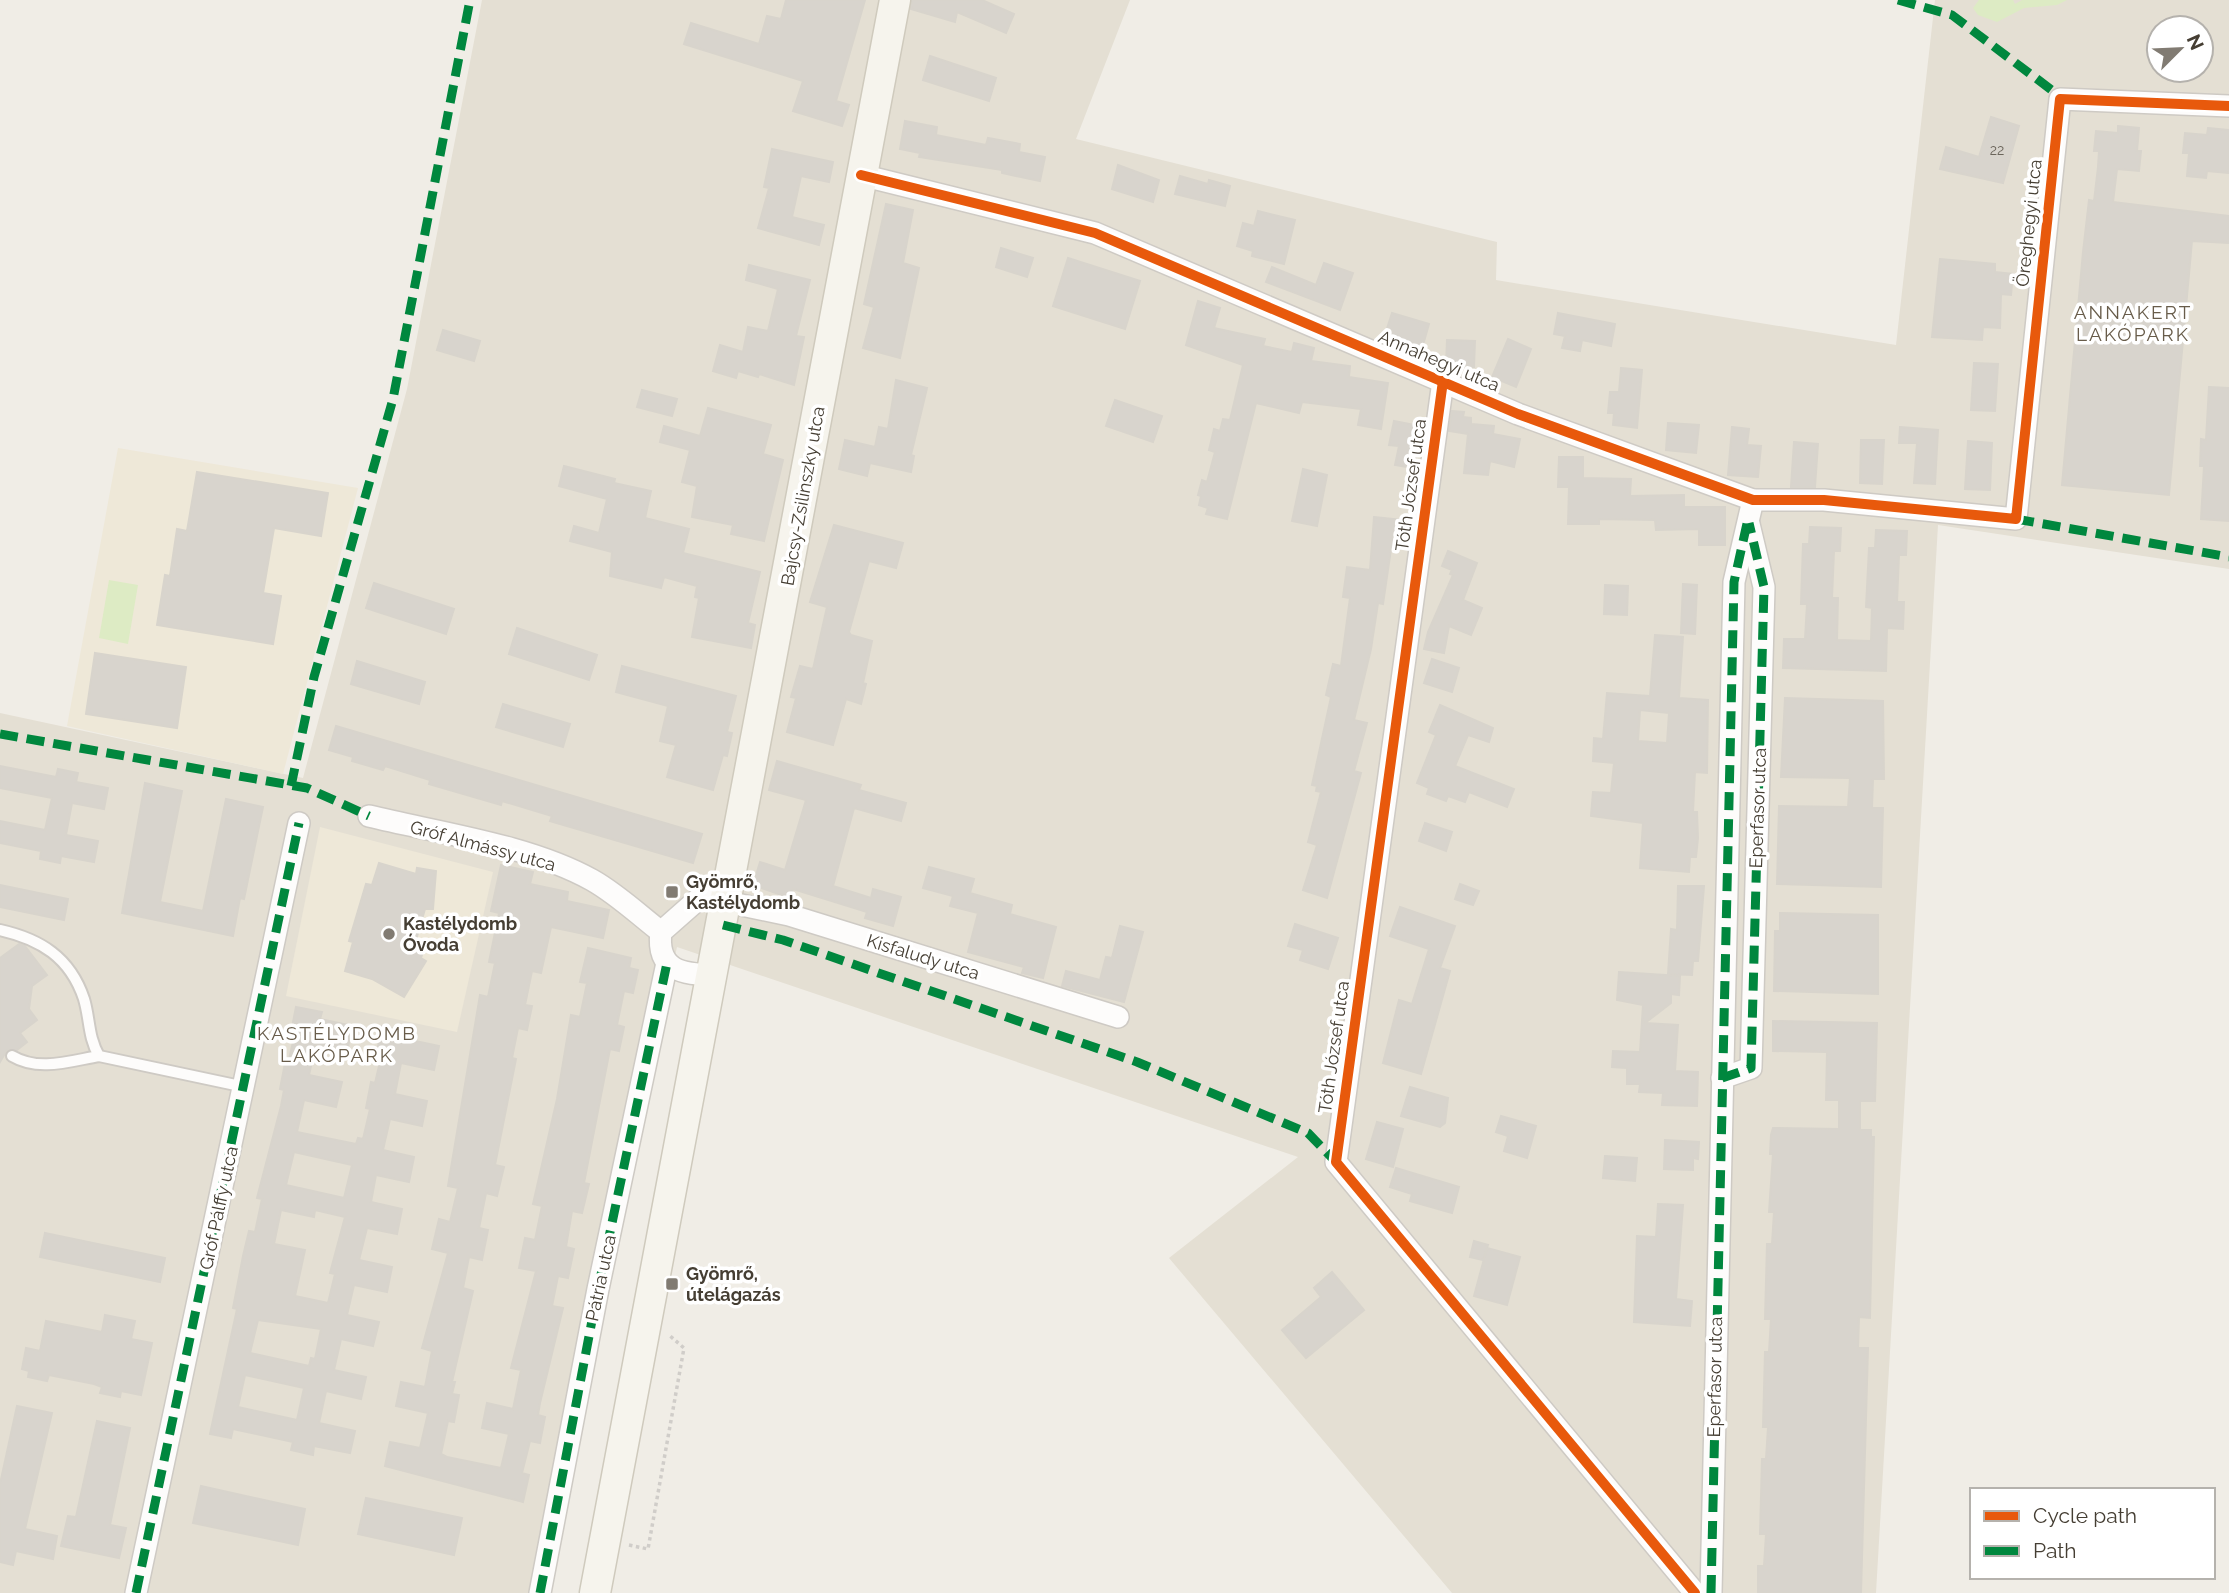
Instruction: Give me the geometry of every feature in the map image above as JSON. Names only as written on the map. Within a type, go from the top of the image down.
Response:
[{"type":"main road","name":"Bajcsy-Zsilinszky utca","points":[[595,1593],[895,0]]},
{"type":"street","name":"Öreghegyi utca","points":[[2016,519],[2060,99],[2229,106]]},
{"type":"street","name":"Annahegyi utca","points":[[861,175],[1095,233],[1518,414],[1751,509],[1824,500],[2016,519]]},
{"type":"street","name":"Tóth József utca","points":[[1443,381],[1336,1161],[1695,1593]]},
{"type":"street","name":"Eperfasor utca","points":[[1722,1078],[1751,1068],[1764,587],[1751,509]]},
{"type":"street","name":"Eperfasor utca","points":[[1711,1593],[1734,582],[1751,509]]},
{"type":"street","name":"Gróf Almássy utca","points":[[369,816],[522,853],[577,872],[594,881],[662,932]]},
{"type":"street","name":"Gróf Pálffy utca","points":[[136,1593],[299,823]]},
{"type":"street","points":[[711,984],[682,974],[667,963],[662,950],[662,932],[703,895],[729,892]]},
{"type":"street","name":"Kisfaludy utca","points":[[729,892],[789,915],[1118,1017]]},
{"type":"street","name":"Pátria utca","points":[[540,1593],[598,1289],[667,963]]},
{"type":"lane","points":[[0,930],[43,943],[67,968],[83,998],[91,1042],[99,1056]]},
{"type":"lane","points":[[12,1056],[32,1065],[43,1065],[99,1056],[245,1087]]},
{"type":"path","points":[[604,1541],[648,1549],[684,1348],[664,1330]]},
{"type":"shaded area","points":[[482,0],[1130,0],[1076,139],[1497,242],[1496,280],[1896,345],[1935,0],[2229,0],[2229,569],[1938,525],[1876,1593],[1452,1593],[1169,1258],[1298,1157],[677,947],[531,1593],[0,1593],[0,713],[303,778],[407,389]]},
{"type":"shaded area","points":[[118,448],[358,488],[283,774],[67,726]]},
{"type":"shaded area","name":"Kastélydomb Óvoda","points":[[320,827],[493,872],[457,1032],[286,996]]},
{"type":"green space","points":[[1979,0],[2013,0],[2015,4],[2022,0],[2067,0],[2057,5],[2024,8],[1997,22],[1978,15],[1973,8]]},
{"type":"green space","points":[[109,580],[138,585],[128,644],[99,638]]},
{"type":"building","points":[[786,0],[865,0],[836,101],[849,105],[842,126],[793,111],[803,81],[684,44],[691,23],[759,44],[767,16],[781,19]]},
{"type":"building","points":[[912,0],[982,0],[1014,14],[1006,33],[957,12],[955,22],[911,9]]},
{"type":"building","points":[[930,56],[996,78],[989,101],[923,80]]},
{"type":"building","points":[[1991,117],[2019,126],[2003,183],[1940,169],[1946,147],[1979,157]]},
{"type":"building","points":[[905,121],[937,127],[936,135],[986,145],[988,138],[1020,144],[1019,152],[1045,157],[1040,181],[1002,173],[1002,170],[919,157],[920,153],[900,149]]},
{"type":"building","points":[[2118,126],[2139,128],[2137,151],[2141,151],[2139,171],[2117,169],[2113,202],[2229,216],[2229,243],[2192,241],[2169,495],[2062,485],[2083,252],[2089,200],[2094,201],[2098,167],[2099,151],[2094,151],[2096,131],[2118,133]]},
{"type":"building","points":[[2208,128],[2229,130],[2229,173],[2207,171],[2206,178],[2187,176],[2189,153],[2183,153],[2185,133],[2207,135]]},
{"type":"building","points":[[772,149],[833,162],[829,182],[801,176],[792,217],[824,225],[819,245],[758,228],[769,188],[764,187]]},
{"type":"building","points":[[1118,165],[1159,180],[1153,202],[1112,189]]},
{"type":"building","points":[[1180,176],[1208,184],[1209,180],[1230,186],[1225,206],[1175,194]]},
{"type":"building","points":[[886,204],[913,210],[903,263],[919,268],[900,358],[863,348],[874,307],[864,304]]},
{"type":"building","points":[[1258,211],[1295,220],[1284,264],[1252,256],[1253,251],[1237,246],[1243,223],[1254,226]]},
{"type":"building","points":[[1001,248],[1033,258],[1027,277],[996,267]]},
{"type":"building","points":[[1068,258],[1140,281],[1125,329],[1053,306]]},
{"type":"building","points":[[1940,259],[1995,264],[1995,272],[2013,274],[2011,295],[2001,294],[2000,328],[1983,327],[1982,340],[1932,337]]},
{"type":"building","points":[[1324,263],[1353,273],[1340,310],[1266,282],[1272,267],[1316,285]]},
{"type":"building","points":[[749,265],[810,280],[796,336],[804,337],[794,385],[759,374],[758,377],[738,371],[736,378],[713,371],[720,345],[743,352],[748,327],[768,331],[778,289],[746,280]]},
{"type":"building","points":[[1198,301],[1220,308],[1214,328],[1265,339],[1263,346],[1292,352],[1294,343],[1314,348],[1311,361],[1350,366],[1349,377],[1388,383],[1381,429],[1358,425],[1361,409],[1302,402],[1299,413],[1256,403],[1227,519],[1206,514],[1208,508],[1199,505],[1201,496],[1198,495],[1202,480],[1207,482],[1215,452],[1209,450],[1214,429],[1220,431],[1223,419],[1230,420],[1243,365],[1186,345]]},
{"type":"building","points":[[1392,313],[1429,324],[1421,352],[1383,341]]},
{"type":"building","points":[[1558,313],[1615,324],[1611,346],[1582,340],[1580,351],[1562,348],[1565,336],[1554,334]]},
{"type":"building","points":[[443,330],[480,341],[474,361],[437,350]]},
{"type":"building","points":[[1508,339],[1531,349],[1516,387],[1492,377]]},
{"type":"building","points":[[1447,340],[1475,341],[1474,367],[1446,366]]},
{"type":"building","points":[[1974,363],[1998,364],[1995,411],[1971,410]]},
{"type":"building","points":[[1621,368],[1642,370],[1637,428],[1613,425],[1614,413],[1608,413],[1610,392],[1619,392]]},
{"type":"building","points":[[896,380],[927,388],[911,455],[914,456],[911,472],[870,463],[867,476],[839,469],[845,440],[875,447],[879,427],[888,429]]},
{"type":"building","points":[[2209,387],[2229,388],[2229,521],[2201,519],[2204,466],[2200,466],[2201,439],[2206,440]]},
{"type":"building","points":[[642,390],[677,399],[672,416],[637,407]]},
{"type":"building","points":[[1115,400],[1162,416],[1153,442],[1106,426]]},
{"type":"building","points":[[708,408],[771,425],[763,454],[783,460],[764,541],[731,534],[733,525],[692,517],[697,486],[682,482],[690,450],[660,442],[664,426],[700,436]]},
{"type":"building","points":[[1452,411],[1464,412],[1463,417],[1471,418],[1471,427],[1472,424],[1494,426],[1493,434],[1520,439],[1514,467],[1490,461],[1488,475],[1464,473],[1468,434],[1449,431]]},
{"type":"building","points":[[1394,421],[1420,426],[1413,468],[1395,465],[1399,446],[1389,445]]},
{"type":"building","points":[[1668,423],[1699,425],[1696,453],[1666,450]]},
{"type":"building","points":[[1732,427],[1749,429],[1747,445],[1761,446],[1758,477],[1728,475]]},
{"type":"building","points":[[1900,427],[1938,430],[1935,484],[1914,483],[1917,443],[1899,443]]},
{"type":"building","points":[[1861,440],[1884,440],[1882,484],[1860,483]]},
{"type":"building","points":[[1968,441],[1992,443],[1990,490],[1965,489]]},
{"type":"building","points":[[1794,442],[1818,444],[1815,487],[1791,487]]},
{"type":"building","points":[[1559,457],[1583,457],[1583,478],[1631,479],[1630,496],[1684,495],[1684,507],[1725,507],[1725,545],[1699,545],[1699,529],[1656,530],[1655,520],[1599,519],[1599,524],[1568,524],[1569,487],[1558,487]]},
{"type":"building","points":[[564,466],[615,479],[614,483],[651,491],[645,518],[689,529],[683,553],[760,572],[748,623],[755,625],[751,648],[692,637],[699,598],[695,597],[697,586],[664,577],[661,588],[610,576],[612,552],[570,541],[574,526],[599,533],[607,499],[559,486]]},
{"type":"building","points":[[1303,469],[1327,475],[1317,526],[1292,521]]},
{"type":"building","points":[[197,472],[328,493],[321,536],[274,528],[263,593],[281,596],[273,644],[157,625],[165,575],[170,576],[177,529],[187,531]]},
{"type":"building","points":[[1374,517],[1402,520],[1400,549],[1391,549],[1383,604],[1378,603],[1371,649],[1354,720],[1367,723],[1354,771],[1361,773],[1327,898],[1303,890],[1317,845],[1308,842],[1321,792],[1316,791],[1317,786],[1312,785],[1331,697],[1326,695],[1333,664],[1341,666],[1350,598],[1343,597],[1347,567],[1370,570]]},
{"type":"building","points":[[834,525],[903,543],[896,568],[869,561],[849,632],[872,641],[863,683],[866,684],[861,704],[846,699],[833,745],[787,732],[796,698],[791,697],[800,666],[813,669],[827,607],[810,602]]},
{"type":"building","points":[[1810,527],[1841,528],[1840,551],[1834,551],[1832,598],[1838,598],[1837,640],[1871,641],[1872,608],[1866,607],[1869,548],[1875,548],[1876,530],[1907,531],[1906,555],[1899,555],[1897,602],[1904,602],[1903,629],[1887,628],[1886,671],[1783,668],[1784,639],[1805,639],[1807,604],[1801,604],[1803,544],[1809,544]]},
{"type":"building","points":[[1448,551],[1477,563],[1463,600],[1482,608],[1471,635],[1449,626],[1444,653],[1424,649],[1428,632],[1453,575],[1450,574],[1452,570],[1442,566]]},
{"type":"building","points":[[374,583],[454,609],[446,634],[366,608]]},
{"type":"building","points":[[1683,584],[1697,585],[1695,634],[1681,633]]},
{"type":"building","points":[[1605,585],[1628,586],[1627,615],[1604,614]]},
{"type":"building","points":[[517,628],[597,655],[589,680],[509,654]]},
{"type":"building","points":[[1655,635],[1683,637],[1679,698],[1708,700],[1707,773],[1695,772],[1693,812],[1697,812],[1698,838],[1696,857],[1690,857],[1689,872],[1640,868],[1643,823],[1591,816],[1593,792],[1611,793],[1614,763],[1593,761],[1594,738],[1603,739],[1607,693],[1650,696]],"holes":[[[1640,710],[1669,713],[1667,743],[1638,741]]]},
{"type":"building","points":[[95,653],[186,667],[177,728],[86,714]]},
{"type":"building","points":[[1432,659],[1459,668],[1452,692],[1424,683]]},
{"type":"building","points":[[357,661],[425,682],[419,704],[351,684]]},
{"type":"building","points":[[622,666],[736,696],[727,732],[732,733],[727,756],[723,755],[713,790],[667,777],[676,745],[660,741],[668,706],[616,692]]},
{"type":"building","points":[[1785,698],[1883,701],[1884,779],[1873,779],[1872,808],[1883,808],[1881,887],[1777,884],[1779,806],[1848,807],[1850,778],[1781,777]]},
{"type":"building","points":[[503,704],[570,724],[563,747],[496,727]]},
{"type":"building","points":[[1440,705],[1493,728],[1489,742],[1468,735],[1455,766],[1514,789],[1507,807],[1469,792],[1465,802],[1448,796],[1446,801],[1427,794],[1429,788],[1417,783],[1436,735],[1429,732]]},
{"type":"building","points":[[336,726],[702,834],[693,863],[550,821],[552,816],[502,801],[501,805],[429,784],[430,780],[385,766],[383,770],[352,761],[353,757],[329,750]]},
{"type":"building","points":[[777,761],[861,785],[859,790],[906,803],[901,821],[854,808],[833,886],[871,898],[873,889],[901,897],[893,926],[865,918],[867,912],[793,889],[790,898],[753,885],[760,862],[785,870],[806,800],[769,790]]},
{"type":"building","points":[[0,766],[56,777],[58,769],[78,773],[76,782],[108,788],[104,809],[72,803],[66,835],[98,841],[94,862],[61,856],[60,863],[40,859],[41,851],[0,843],[0,821],[45,830],[52,798],[0,788]]},
{"type":"building","points":[[145,783],[182,791],[160,902],[203,911],[226,799],[263,807],[244,899],[240,898],[233,936],[122,913]]},
{"type":"building","points":[[1425,823],[1452,832],[1446,851],[1419,841]]},
{"type":"building","points":[[379,863],[416,874],[417,868],[436,871],[433,909],[425,909],[416,940],[426,942],[421,958],[426,961],[404,997],[372,979],[345,971],[353,942],[349,941],[366,884],[372,885]]},
{"type":"building","points":[[501,865],[533,872],[530,884],[568,892],[567,901],[609,910],[603,938],[551,927],[541,973],[532,971],[525,1005],[532,1006],[527,1030],[518,1028],[512,1058],[516,1059],[495,1165],[504,1167],[497,1196],[486,1193],[479,1228],[488,1230],[482,1260],[469,1257],[463,1288],[473,1291],[452,1382],[455,1382],[452,1394],[459,1395],[454,1422],[448,1421],[441,1454],[447,1457],[501,1468],[509,1434],[482,1428],[487,1403],[513,1409],[521,1370],[511,1368],[536,1271],[519,1268],[525,1238],[535,1240],[542,1206],[533,1204],[557,1099],[571,1015],[580,1017],[587,983],[580,982],[588,948],[631,958],[629,968],[638,970],[633,993],[624,991],[617,1025],[624,1027],[619,1051],[610,1049],[584,1183],[589,1184],[582,1213],[572,1211],[566,1247],[574,1249],[568,1278],[558,1276],[552,1306],[563,1308],[540,1403],[538,1415],[545,1417],[540,1443],[530,1441],[522,1473],[529,1475],[523,1502],[385,1466],[390,1442],[420,1448],[428,1413],[396,1406],[401,1382],[425,1387],[432,1351],[422,1348],[448,1253],[432,1249],[439,1219],[450,1222],[458,1188],[448,1186],[480,995],[488,997],[495,963],[489,962],[499,913],[491,911]]},
{"type":"building","points":[[929,867],[974,879],[970,893],[1012,905],[1010,914],[1056,927],[1043,978],[1022,973],[1024,967],[968,952],[978,913],[950,906],[953,896],[923,888]]},
{"type":"building","points":[[1460,884],[1479,891],[1473,905],[1455,899]]},
{"type":"building","points":[[0,885],[68,899],[64,920],[0,907]]},
{"type":"building","points":[[1678,886],[1704,886],[1698,961],[1693,961],[1692,975],[1668,974],[1671,929],[1677,930]]},
{"type":"building","points":[[1400,907],[1455,926],[1440,968],[1450,971],[1421,1074],[1383,1063],[1399,1000],[1412,1004],[1429,949],[1390,936]]},
{"type":"building","points":[[1780,913],[1878,915],[1878,994],[1774,991],[1775,931],[1780,931]]},
{"type":"building","points":[[1295,924],[1338,938],[1328,969],[1300,960],[1303,950],[1288,946]]},
{"type":"building","points":[[1120,926],[1143,932],[1124,1002],[1062,986],[1066,971],[1100,980],[1106,957],[1112,958]]},
{"type":"building","points":[[19,944],[25,946],[47,975],[32,986],[29,1009],[37,1020],[20,1033],[27,1042],[17,1050],[7,1050],[0,1062],[0,958]]},
{"type":"building","points":[[1619,972],[1680,976],[1679,995],[1671,994],[1671,1003],[1645,1023],[1678,1025],[1675,1071],[1698,1072],[1697,1106],[1662,1105],[1663,1093],[1639,1092],[1640,1084],[1627,1084],[1627,1068],[1612,1067],[1613,1051],[1640,1052],[1643,1005],[1617,1000]]},
{"type":"building","points":[[296,1007],[322,1012],[320,1019],[353,1026],[347,1051],[316,1044],[309,1075],[342,1082],[336,1107],[304,1100],[297,1132],[356,1144],[358,1138],[363,1139],[370,1109],[366,1108],[371,1082],[375,1083],[382,1053],[377,1052],[382,1026],[408,1032],[406,1039],[439,1046],[434,1070],[401,1063],[395,1094],[427,1101],[422,1126],[390,1119],[383,1150],[414,1157],[409,1182],[376,1175],[371,1202],[402,1209],[397,1234],[367,1228],[359,1260],[392,1267],[387,1292],[354,1285],[347,1315],[379,1322],[373,1346],[341,1339],[334,1370],[366,1377],[361,1399],[326,1391],[319,1423],[355,1431],[350,1453],[314,1446],[313,1455],[291,1450],[293,1442],[233,1429],[231,1438],[210,1434],[237,1309],[233,1308],[243,1256],[249,1231],[255,1232],[262,1199],[257,1198],[281,1106],[284,1090],[280,1089],[295,1033],[291,1032]],"holes":[[[294,1152],[352,1165],[344,1198],[286,1185]],[[281,1210],[314,1217],[315,1210],[345,1217],[330,1273],[335,1274],[328,1303],[295,1296],[305,1250],[274,1244]],[[258,1320],[321,1329],[315,1359],[311,1358],[309,1366],[250,1353]],[[245,1375],[304,1388],[297,1420],[238,1407]]]},
{"type":"building","points":[[1773,1021],[1877,1023],[1875,1101],[1860,1101],[1860,1130],[1871,1130],[1871,1137],[1874,1137],[1870,1318],[1859,1317],[1858,1348],[1868,1348],[1861,1593],[1758,1593],[1758,1566],[1764,1566],[1766,1534],[1760,1534],[1762,1459],[1766,1459],[1768,1427],[1763,1427],[1765,1352],[1769,1352],[1771,1319],[1765,1319],[1767,1244],[1772,1244],[1774,1212],[1769,1212],[1773,1154],[1770,1154],[1771,1135],[1773,1128],[1839,1129],[1839,1100],[1826,1100],[1827,1052],[1773,1051]]},
{"type":"building","points":[[1410,1087],[1448,1098],[1445,1123],[1440,1127],[1401,1116]]},
{"type":"building","points":[[1501,1116],[1536,1126],[1527,1158],[1504,1151],[1508,1136],[1496,1132]]},
{"type":"building","points":[[1377,1122],[1403,1129],[1393,1167],[1366,1159]]},
{"type":"building","points":[[1665,1140],[1699,1142],[1698,1159],[1693,1158],[1693,1170],[1664,1169]]},
{"type":"building","points":[[1605,1156],[1637,1158],[1635,1181],[1603,1178]]},
{"type":"building","points":[[1396,1168],[1459,1187],[1452,1213],[1410,1201],[1412,1194],[1390,1187]]},
{"type":"building","points":[[1658,1204],[1683,1205],[1676,1299],[1692,1301],[1690,1326],[1634,1322],[1637,1236],[1656,1237]]},
{"type":"building","points":[[45,1233],[165,1258],[160,1282],[40,1257]]},
{"type":"building","points":[[1474,1241],[1488,1245],[1483,1260],[1470,1257]]},
{"type":"building","points":[[1487,1248],[1520,1257],[1507,1305],[1474,1296]]},
{"type":"building","points":[[1332,1272],[1364,1310],[1306,1358],[1282,1330],[1321,1297],[1314,1288]]},
{"type":"building","points":[[105,1315],[135,1321],[131,1339],[152,1343],[141,1395],[121,1391],[120,1397],[100,1393],[102,1387],[94,1384],[49,1375],[47,1381],[28,1377],[29,1371],[22,1369],[26,1348],[40,1351],[46,1321],[102,1332]]},
{"type":"building","points":[[17,1406],[52,1413],[25,1529],[57,1536],[53,1559],[16,1551],[13,1565],[0,1562],[0,1484]]},
{"type":"building","points":[[97,1421],[130,1428],[110,1525],[126,1528],[119,1558],[61,1546],[68,1516],[76,1517]]},
{"type":"building","points":[[201,1486],[305,1509],[298,1545],[193,1523]]},
{"type":"building","points":[[366,1498],[462,1518],[454,1555],[358,1534]]},
{"type":"marked path","points":[[291,786],[314,677],[393,399],[470,0]]},
{"type":"marked path","points":[[1898,0],[1952,15],[2053,91]]},
{"type":"marked path","points":[[1711,1593],[1734,582],[1748,519]]},
{"type":"marked path","points":[[2016,519],[2229,557]]},
{"type":"marked path","points":[[1722,1078],[1751,1068],[1764,587],[1749,523]]},
{"type":"marked path","points":[[0,734],[307,788],[369,816]]},
{"type":"marked path","points":[[136,1593],[299,823]]},
{"type":"marked path","points":[[723,925],[783,940],[1137,1062],[1308,1133],[1336,1162]]},
{"type":"marked path","points":[[540,1593],[598,1289],[667,963]]},
{"type":"cycle path","points":[[861,175],[1095,233],[1518,414],[1753,500],[1824,500],[2016,519],[2060,99],[2229,106]]},
{"type":"cycle path","points":[[1443,381],[1336,1162],[1695,1593]]},
{"type":"place","name":"Gyömrő, Kastélydomb","points":[[672,892]]},
{"type":"place","name":"Kastélydomb Óvoda","points":[[389,934]]},
{"type":"place","name":"Gyömrő, útelágazás","points":[[672,1284]]},
{"type":"district","name":"ANNAKERT LAKÓPARK","points":[[2133,323]]},
{"type":"district","name":"KASTÉLYDOMB LAKÓPARK","points":[[337,1044]]}]
